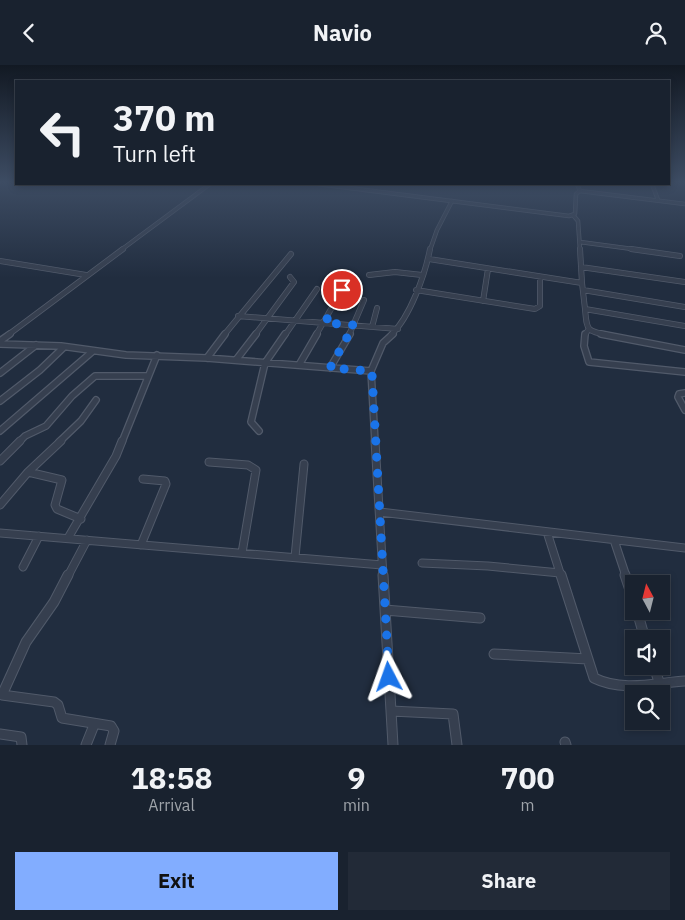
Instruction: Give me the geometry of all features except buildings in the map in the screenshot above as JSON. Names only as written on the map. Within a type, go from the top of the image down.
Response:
[{"type":"street","points":[[0,343],[86,275],[168,215]]},
{"type":"street","points":[[393,745],[371,371],[383,343],[398,329],[429,259],[434,236],[445,215]]},
{"type":"street","points":[[574,215],[578,218],[582,283],[588,330],[585,332],[584,345],[589,361],[592,363],[685,371]]},
{"type":"street","points":[[580,242],[680,256]]},
{"type":"street","points":[[206,358],[238,316],[291,254]]},
{"type":"street","points":[[429,259],[582,283]]},
{"type":"street","points":[[0,261],[86,275]]},
{"type":"street","points":[[581,267],[685,282]]},
{"type":"street","points":[[483,301],[488,269]]},
{"type":"street","points":[[369,275],[395,272],[422,275]]},
{"type":"street","points":[[236,360],[294,282],[290,277]]},
{"type":"street","points":[[416,290],[530,309],[538,308],[540,277]]},
{"type":"street","points":[[259,431],[252,422],[265,363],[317,289]]},
{"type":"street","points":[[299,365],[325,323],[342,290]]},
{"type":"street","points":[[583,290],[685,307]]},
{"type":"street","points":[[330,368],[354,325],[364,300]]},
{"type":"street","points":[[372,327],[377,308]]},
{"type":"street","points":[[585,309],[685,326]]},
{"type":"street","points":[[238,316],[398,329]]},
{"type":"street","points":[[588,330],[594,333],[685,350]]},
{"type":"street","points":[[8,335],[8,342],[11,345]]},
{"type":"street","points":[[0,343],[371,371]]},
{"type":"street","points":[[0,373],[36,345]]},
{"type":"street","points":[[0,401],[40,370],[64,347]]},
{"type":"street","points":[[0,431],[92,351]]},
{"type":"street","points":[[68,538],[116,457],[157,355]]},
{"type":"street","points":[[0,461],[25,436],[46,426],[72,396],[95,376],[148,376]]},
{"type":"street","points":[[685,393],[678,394],[678,397],[685,411]]},
{"type":"street","points":[[0,505],[28,472],[81,421],[96,400]]},
{"type":"street","points":[[209,462],[248,465],[256,470],[242,553]]},
{"type":"street","points":[[295,557],[304,464]]},
{"type":"street","points":[[28,472],[62,480],[55,505],[57,509],[81,519]]},
{"type":"street","points":[[141,545],[166,484],[165,481],[143,479]]},
{"type":"street","points":[[380,513],[684,549]]},
{"type":"street","points":[[547,532],[594,678],[606,684],[632,685],[685,681]]},
{"type":"street","points":[[0,533],[382,565]]},
{"type":"street","points":[[23,567],[39,536]]},
{"type":"street","points":[[88,540],[54,602],[26,642],[1,698],[54,702],[58,705],[62,718],[114,728],[110,745]]},
{"type":"street","points":[[614,540],[625,575]]},
{"type":"street","points":[[422,563],[488,566],[560,573]]},
{"type":"street","points":[[385,610],[449,613],[480,618]]},
{"type":"street","points":[[494,654],[588,659]]},
{"type":"street","points":[[657,675],[659,682]]},
{"type":"street","points":[[391,711],[453,714],[457,745]]},
{"type":"street","points":[[86,745],[94,725]]},
{"type":"street","points":[[0,734],[21,737],[22,745]]},
{"type":"route","points":[[342,290],[325,323],[354,325],[330,368],[371,371],[372,374],[389,677]]}]
